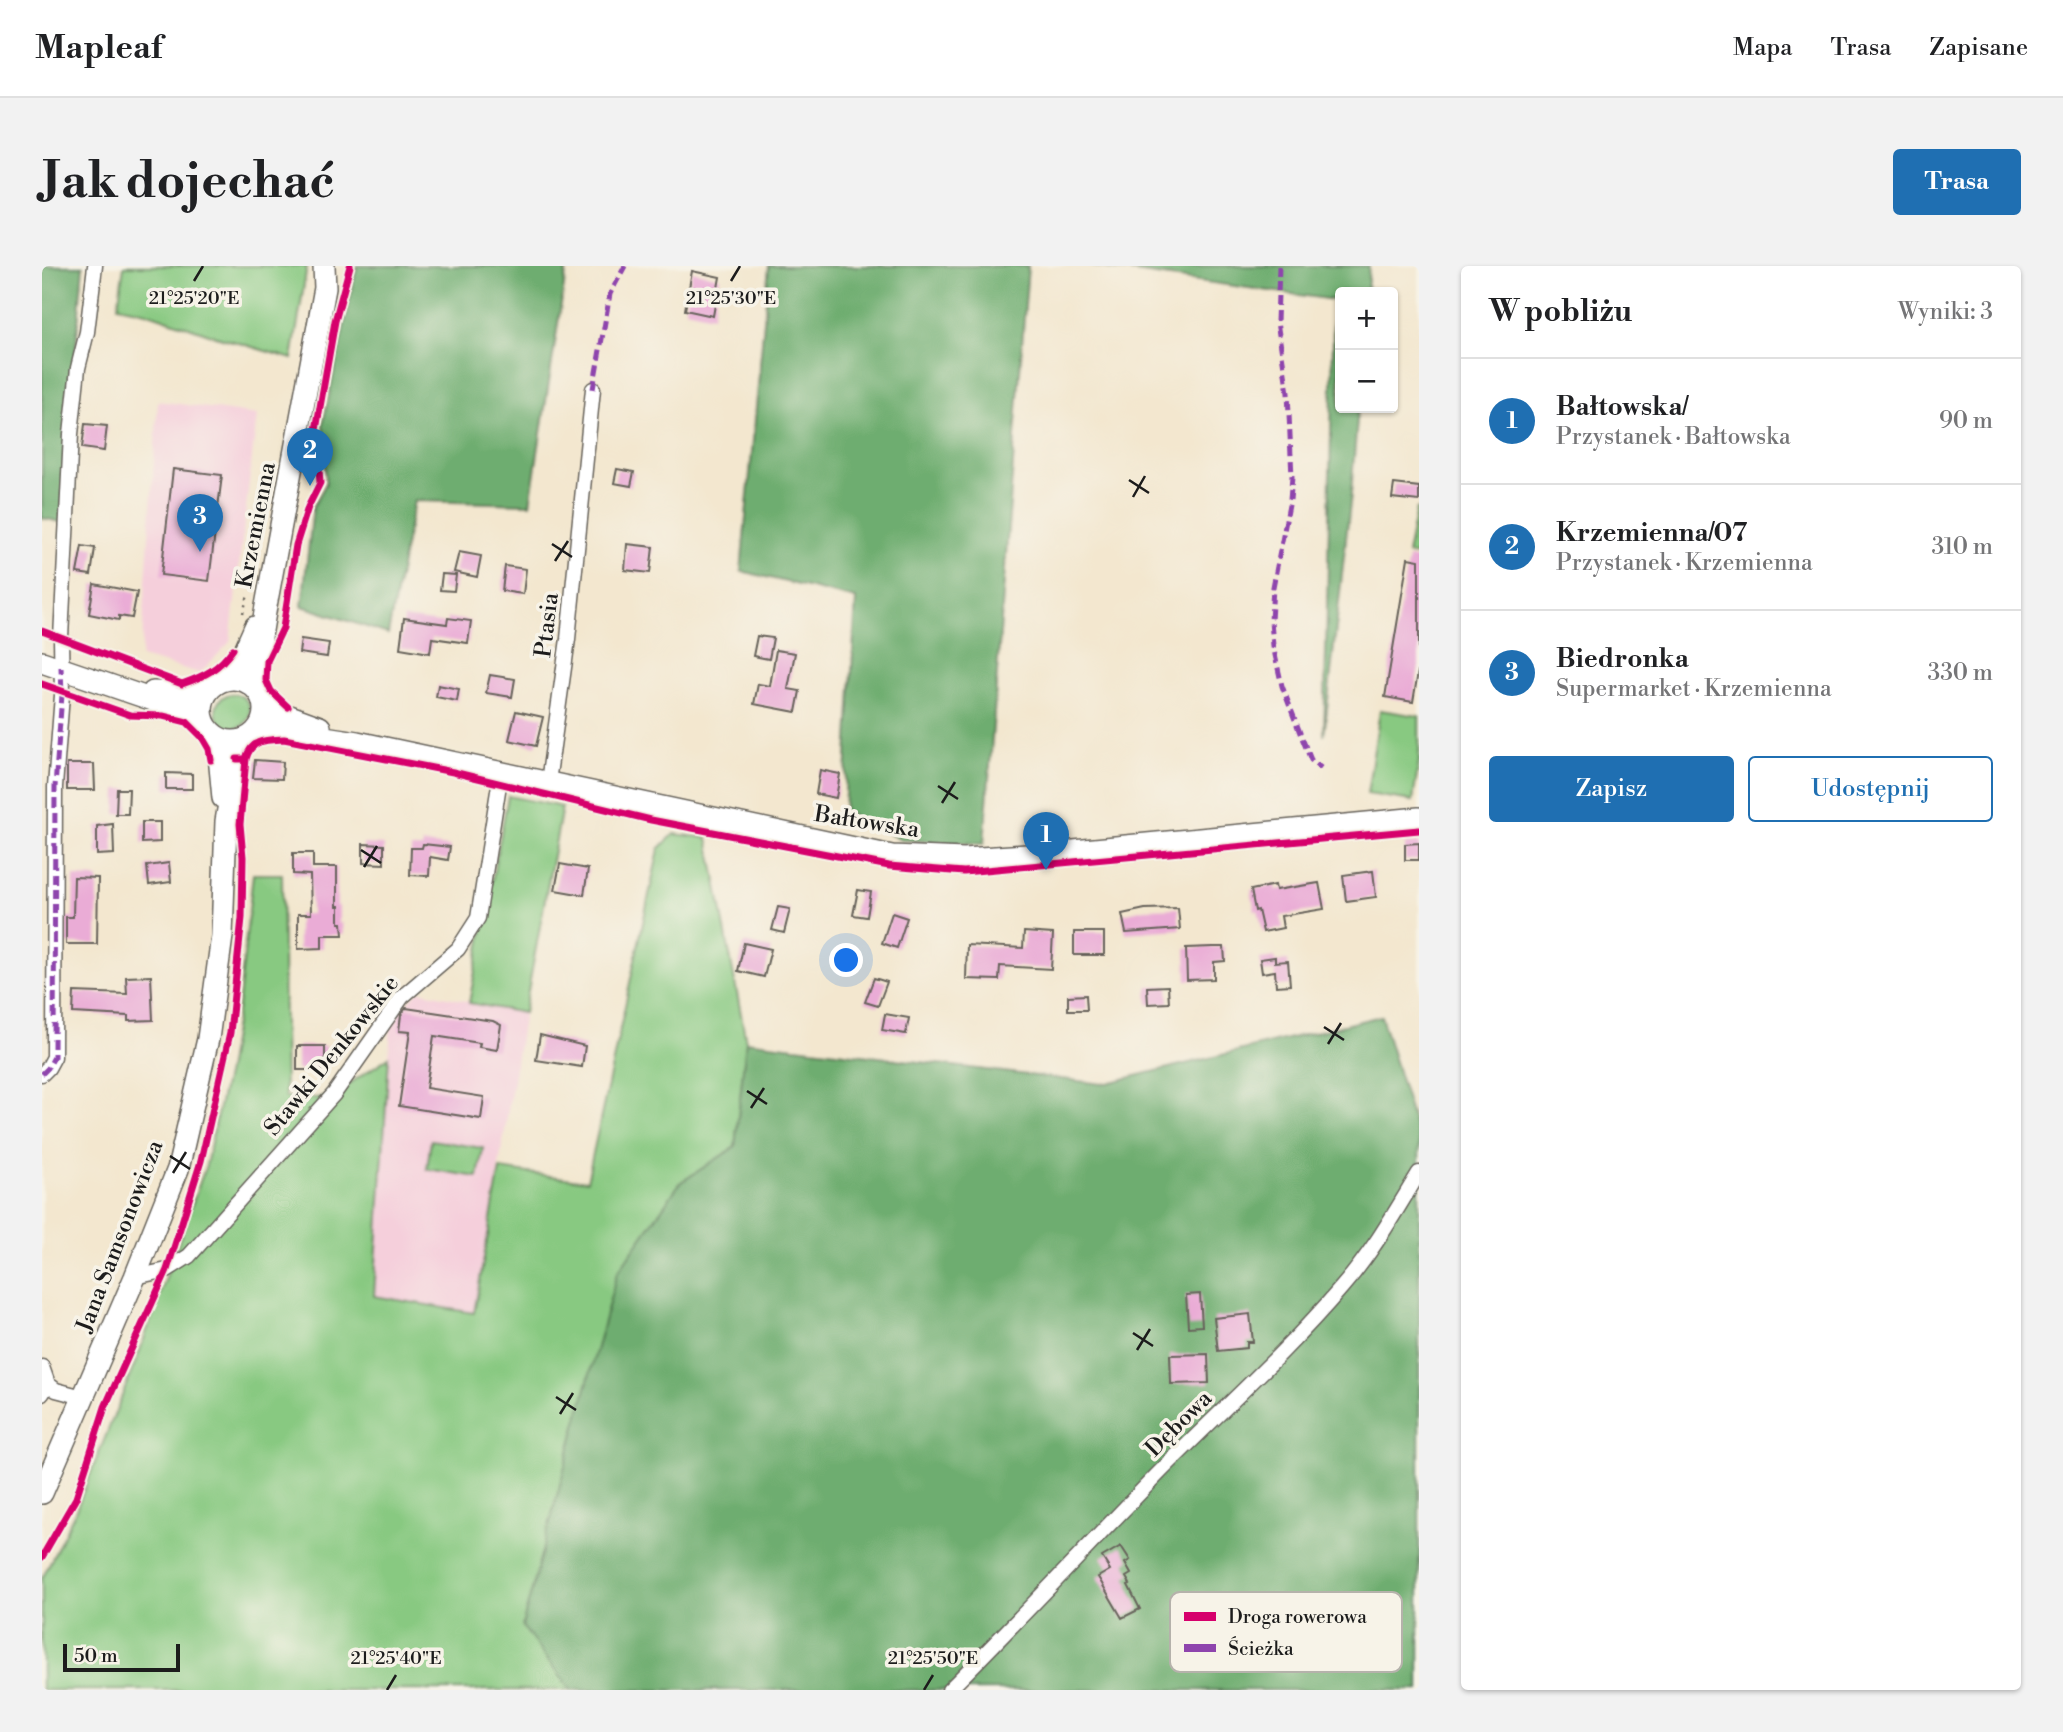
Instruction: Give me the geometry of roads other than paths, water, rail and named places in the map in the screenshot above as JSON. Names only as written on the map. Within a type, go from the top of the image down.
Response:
[{"type":"main road","name":"Krzemienna","points":[[262,699],[257,667],[325,288],[324,266]]},
{"type":"main road","name":"Krzemienna","points":[[325,288],[336,266]]},
{"type":"main road","name":"Krzemienna","points":[[217,685],[240,661],[266,606]]},
{"type":"main road","points":[[51,664],[119,689],[191,713],[209,730],[230,741],[252,734],[261,723],[262,699],[245,681],[217,685],[191,694],[119,689]]},
{"type":"main road","points":[[209,730],[201,708],[217,685]]},
{"type":"main road","name":"Bałtowska","points":[[262,699],[271,709],[358,742]]},
{"type":"main road","name":"Bałtowska","points":[[252,734],[266,728],[358,742],[892,856],[964,859],[1042,854],[1419,818]]},
{"type":"main road","name":"Jana Samsonowicza","points":[[42,1493],[135,1277],[178,1169],[208,1039],[222,936],[226,821],[218,745],[209,730]]},
{"type":"main road","name":"Jana Samsonowicza","points":[[226,821],[237,759],[242,744],[252,734]]},
{"type":"street","points":[[42,1074],[54,1057],[55,787],[62,691],[51,664],[78,368],[87,332],[95,266]]},
{"type":"street","name":"Ptasia","points":[[548,782],[568,639],[593,389]]},
{"type":"street","name":"Stawki Denkowskie","points":[[135,1277],[167,1270],[189,1256],[334,1094],[402,997],[457,949],[478,918],[501,772]]},
{"type":"street","name":"Dębowa","points":[[949,1690],[1041,1598],[1156,1476],[1297,1338],[1371,1251],[1419,1173]]},
{"type":"street","points":[[42,1367],[45,1389],[83,1396]]},
{"type":"place","name":"Krzemienna/07","points":[[310,486]]},
{"type":"place","name":"Biedronka","points":[[200,552]]},
{"type":"place","name":"Bałtowska/","points":[[1046,870]]}]
